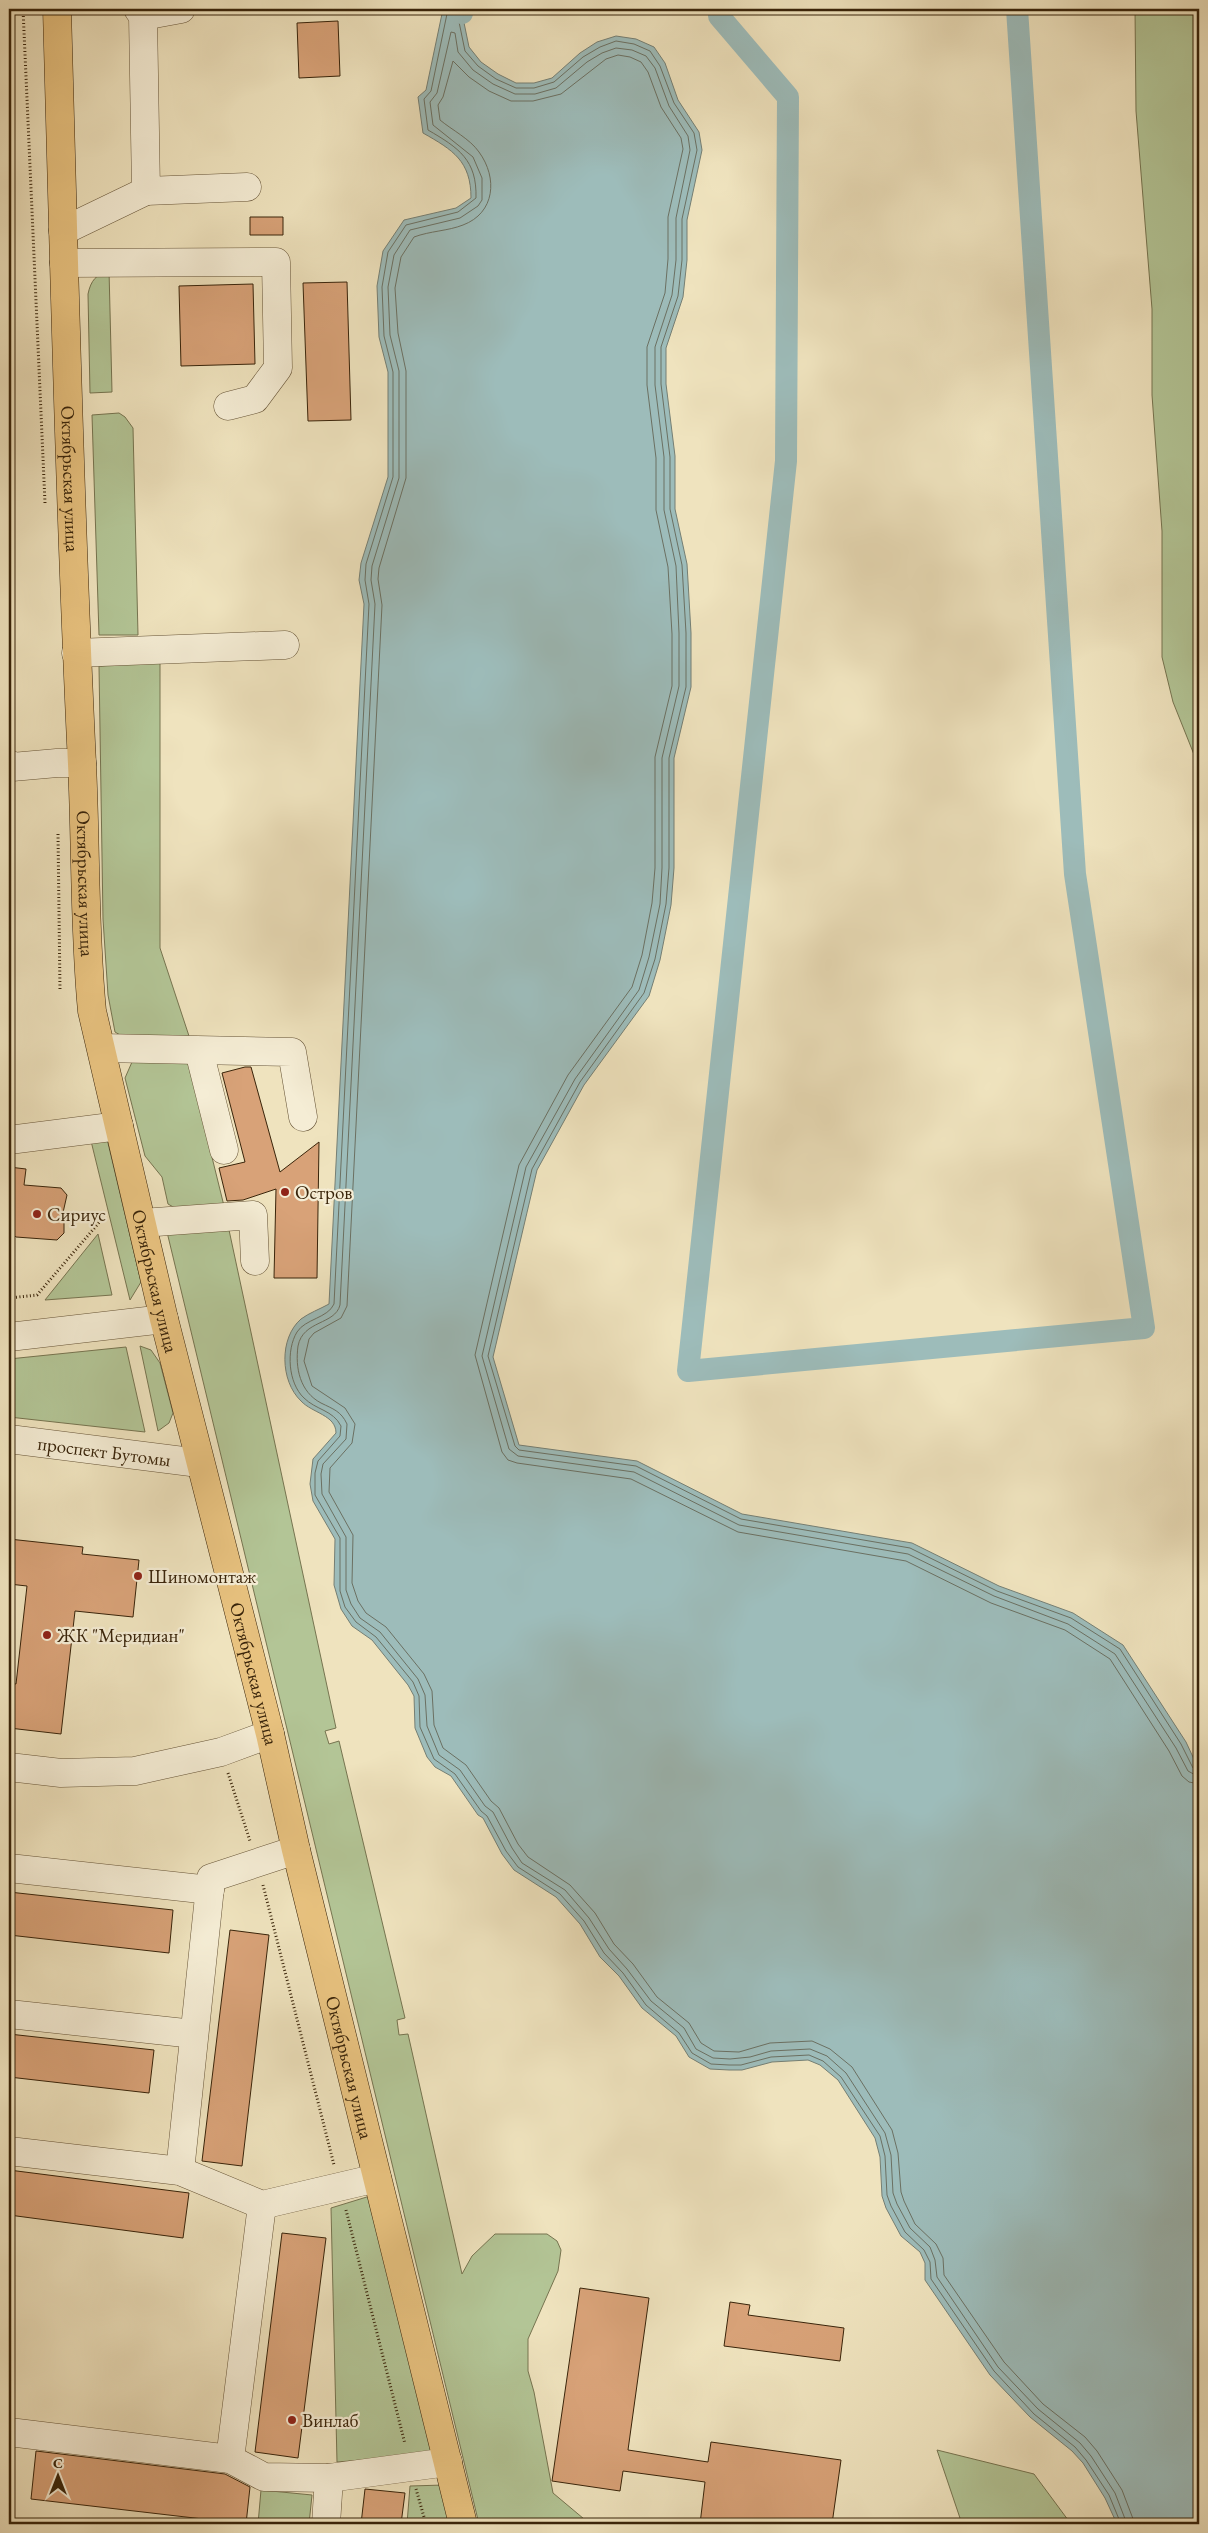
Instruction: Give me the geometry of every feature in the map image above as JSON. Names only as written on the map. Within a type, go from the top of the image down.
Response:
[{"type":"main road","name":"Октябрьская улица","points":[[57,9],[76,653],[82,763],[87,963],[92,1011],[199,1463],[270,1734],[296,1850],[463,2524]]},
{"type":"street","points":[[146,191],[141,12],[181,9]]},
{"type":"street","points":[[64,231],[146,191],[247,187]]},
{"type":"street","points":[[64,263],[276,262],[278,368],[254,398],[228,406]]},
{"type":"street","points":[[76,653],[285,645]]},
{"type":"street","points":[[10,767],[82,763]]},
{"type":"street","points":[[102,1048],[292,1052],[302,1117]]},
{"type":"street","points":[[199,1051],[224,1150]]},
{"type":"street","points":[[9,1140],[119,1126]]},
{"type":"street","points":[[142,1223],[253,1215],[255,1261]]},
{"type":"street","points":[[9,1337],[164,1319]]},
{"type":"street","name":"проспект Бутомы","points":[[9,1439],[199,1463]]},
{"type":"street","points":[[9,1767],[60,1773],[135,1771],[221,1752],[270,1734]]},
{"type":"street","points":[[180,2171],[211,1878],[296,1850]]},
{"type":"street","points":[[9,1868],[210,1890]]},
{"type":"street","points":[[9,2014],[194,2034]]},
{"type":"street","points":[[9,2151],[180,2171],[262,2205],[377,2178]]},
{"type":"street","points":[[230,2459],[262,2205]]},
{"type":"street","points":[[10,2440],[230,2459],[264,2477],[330,2478],[448,2462]]},
{"type":"street","points":[[326,2524],[330,2478]]},
{"type":"path","points":[[23,9],[45,505]]},
{"type":"path","points":[[58,832],[60,990]]},
{"type":"path","points":[[9,1298],[37,1295],[103,1218]]},
{"type":"path","points":[[221,1752],[257,1863],[426,2524]]},
{"type":"green space","points":[[1135,9],[1199,9],[1199,767],[1173,702],[1162,657],[1162,531],[1152,395],[1152,309],[1136,111]]},
{"type":"green space","points":[[109,270],[112,392],[90,393],[88,294],[95,279]]},
{"type":"green space","points":[[119,413],[125,417],[133,428],[138,635],[99,635],[92,415]]},
{"type":"green space","points":[[160,662],[160,948],[189,1036],[127,1039],[115,1032],[108,995],[103,919],[99,666]]},
{"type":"green space","points":[[188,1060],[225,1210],[184,1213],[168,1204],[162,1177],[145,1156],[125,1078],[132,1062]]},
{"type":"green space","points":[[107,1139],[141,1282],[130,1300],[91,1141]]},
{"type":"green space","points":[[229,1230],[336,1728],[325,1731],[329,1744],[339,1741],[405,2018],[397,2020],[399,2035],[408,2034],[462,2274],[472,2256],[495,2234],[547,2234],[557,2241],[561,2250],[558,2271],[528,2339],[528,2371],[534,2392],[553,2493],[590,2524],[479,2524],[167,1232]]},
{"type":"green space","points":[[98,1234],[112,1295],[45,1300]]},
{"type":"green space","points":[[140,1346],[151,1350],[160,1363],[173,1413],[169,1423],[158,1431]]},
{"type":"green space","points":[[126,1347],[145,1432],[9,1417],[9,1359]]},
{"type":"green space","points":[[370,2196],[437,2454],[337,2462],[331,2208]]},
{"type":"green space","points":[[937,2450],[1034,2474],[1071,2524],[962,2524]]},
{"type":"green space","points":[[444,2485],[454,2524],[407,2524],[410,2486]]},
{"type":"green space","points":[[261,2490],[312,2495],[309,2524],[258,2524]]},
{"type":"water","points":[[443,9],[455,9],[462,13],[469,47],[481,62],[498,74],[516,83],[534,83],[552,78],[580,53],[597,42],[616,36],[636,39],[654,47],[665,63],[678,100],[699,132],[702,150],[687,220],[687,260],[683,297],[666,348],[666,384],[675,456],[675,509],[687,564],[691,633],[691,687],[674,758],[674,868],[671,905],[660,960],[649,996],[584,1085],[537,1170],[493,1357],[519,1445],[637,1461],[742,1514],[912,1543],[999,1586],[1073,1613],[1123,1645],[1186,1742],[1199,1770],[1199,2524],[1117,2524],[1105,2498],[1083,2463],[1072,2451],[1030,2417],[990,2375],[925,2280],[925,2263],[920,2252],[901,2236],[886,2208],[882,2196],[880,2157],[875,2138],[838,2080],[820,2065],[808,2060],[772,2062],[742,2070],[729,2070],[710,2069],[689,2057],[676,2036],[642,2008],[619,1976],[600,1957],[580,1924],[556,1897],[514,1870],[502,1854],[483,1818],[478,1815],[451,1776],[435,1767],[427,1757],[415,1728],[414,1696],[408,1685],[372,1640],[352,1626],[341,1609],[334,1585],[335,1539],[313,1501],[310,1484],[313,1459],[336,1433],[335,1427],[328,1418],[306,1405],[294,1393],[286,1371],[285,1360],[289,1337],[294,1327],[304,1317],[329,1304],[364,604],[359,580],[361,563],[388,477],[388,372],[379,337],[377,286],[383,251],[404,220],[456,208],[471,198],[468,175],[464,166],[451,151],[423,133],[418,97],[426,90]]},
{"type":"building","points":[[338,21],[340,76],[299,78],[297,23]]},
{"type":"building","points":[[250,217],[283,217],[283,235],[250,235]]},
{"type":"building","points":[[347,282],[351,420],[308,421],[303,283]]},
{"type":"building","points":[[253,284],[255,364],[181,366],[179,286]]},
{"type":"building","points":[[251,1067],[280,1172],[319,1142],[317,1278],[274,1278],[276,1189],[243,1200],[227,1201],[219,1168],[245,1162],[222,1073]]},
{"type":"building","name":"Сириус","points":[[9,1167],[26,1169],[24,1185],[61,1188],[67,1195],[62,1217],[64,1233],[57,1240],[16,1237],[9,1231]]},
{"type":"building","name":"ЖК \"Меридиан\"","points":[[9,1539],[83,1547],[82,1554],[139,1560],[133,1617],[75,1611],[61,1734],[9,1728],[9,1683],[16,1684],[27,1586],[9,1584]]},
{"type":"building","points":[[9,1892],[173,1910],[169,1953],[9,1935]]},
{"type":"building","points":[[230,1930],[269,1935],[242,2166],[202,2161]]},
{"type":"building","points":[[9,2034],[154,2050],[149,2093],[9,2077]]},
{"type":"building","points":[[9,2170],[189,2193],[183,2238],[9,2215]]},
{"type":"building","points":[[282,2233],[326,2238],[298,2458],[255,2452]]},
{"type":"building","points":[[580,2288],[649,2298],[628,2450],[708,2462],[711,2442],[841,2460],[832,2524],[700,2524],[705,2482],[623,2471],[620,2491],[552,2481]]},
{"type":"building","points":[[730,2302],[750,2305],[748,2315],[844,2328],[840,2361],[724,2346]]},
{"type":"building","points":[[36,2451],[225,2474],[250,2487],[246,2524],[31,2499]]},
{"type":"building","points":[[365,2489],[405,2493],[401,2524],[361,2524]]},
{"type":"waterway","points":[[462,13],[463,9]]},
{"type":"waterway","points":[[719,16],[788,97],[786,461],[688,1371],[1144,1328],[1075,874],[1017,9]]},
{"type":"place","name":"Остров","points":[[285,1192]]},
{"type":"place","name":"Сириус","points":[[37,1214]]},
{"type":"place","name":"Шиномонтаж","points":[[138,1576]]},
{"type":"place","name":"ЖК \"Меридиан\"","points":[[47,1635]]},
{"type":"place","name":"Винлаб","points":[[292,2420]]}]
